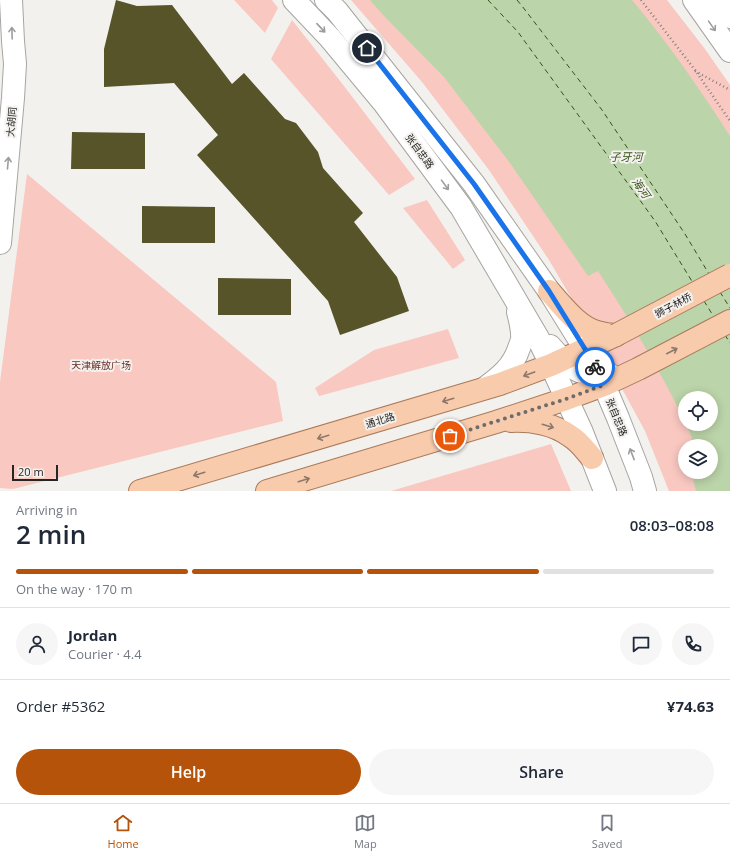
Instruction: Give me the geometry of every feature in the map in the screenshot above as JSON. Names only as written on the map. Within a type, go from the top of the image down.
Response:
[{"type":"main road","name":"狮子林桥","points":[[616,335],[730,275]]},
{"type":"main road","points":[[549,291],[586,327],[596,332],[616,335]]},
{"type":"main road","points":[[267,491],[496,422],[566,399],[602,381],[638,369],[730,321]]},
{"type":"main road","name":"通北路","points":[[140,491],[500,384],[557,363],[616,335]]},
{"type":"main road","points":[[496,422],[528,422],[544,424],[558,429],[570,436],[582,446],[592,458]]},
{"type":"street","name":"大胡同","points":[[0,243],[14,70],[12,0]]},
{"type":"street","name":"张自忠路","points":[[294,0],[330,38],[384,103],[465,213],[516,301]]},
{"type":"street","name":"张自忠路","points":[[326,0],[337,11],[474,184],[549,291],[585,349],[602,381],[618,418],[645,491]]},
{"type":"street","points":[[694,0],[730,51]]},
{"type":"street","points":[[718,0],[730,17]]},
{"type":"street","points":[[516,301],[549,345],[557,363],[566,399],[581,430],[605,491]]},
{"type":"street","points":[[485,388],[502,375],[511,365],[518,353],[522,340],[516,301]]},
{"type":"street","points":[[557,363],[602,381]]},
{"type":"path","points":[[641,0],[695,70],[730,121]]},
{"type":"path","points":[[695,70],[730,90]]},
{"type":"green space","points":[[234,0],[272,0],[278,8],[265,33]]},
{"type":"green space","name":"子牙河","points":[[351,0],[667,0],[705,49],[730,85],[730,491],[669,491],[645,431],[590,330],[549,260],[489,170],[422,82]]},
{"type":"green space","points":[[292,20],[415,179],[389,195],[271,59]]},
{"type":"green space","name":"天津解放广场","points":[[27,174],[276,382],[283,421],[13,489],[0,488],[0,382]]},
{"type":"green space","points":[[427,200],[465,260],[453,269],[403,208]]},
{"type":"green space","points":[[448,329],[459,358],[319,396],[315,388],[374,350]]},
{"type":"green space","points":[[551,444],[571,491],[391,491]]},
{"type":"water","name":"子牙河","points":[[370,0],[632,0],[671,50],[730,136],[730,491],[696,491],[693,479],[718,479],[718,439],[692,439],[689,431],[718,431],[718,391],[678,391],[678,408],[644,345],[598,271],[588,276],[510,163],[444,77]]},
{"type":"building","points":[[116,0],[137,6],[172,5],[232,84],[244,73],[285,119],[296,123],[318,152],[323,168],[363,213],[354,222],[397,277],[409,311],[340,335],[328,301],[197,155],[218,135],[174,83],[104,87],[104,49]]},
{"type":"building","points":[[72,132],[145,133],[145,169],[71,169]]},
{"type":"building","points":[[142,206],[215,207],[215,243],[142,243]]},
{"type":"building","points":[[218,278],[291,279],[291,315],[218,315]]},
{"type":"ferry route","points":[[488,0],[518,32],[655,221],[693,283]]},
{"type":"ferry route","points":[[517,0],[602,110],[685,234],[709,274]]},
{"type":"ferry route","points":[[720,292],[730,308]]},
{"type":"ferry route","points":[[704,301],[714,317]]},
{"type":"ferry route","points":[[725,335],[730,343]]},
{"type":"way so far","points":[[450,436],[566,399],[604,385],[595,367]]},
{"type":"route","points":[[367,48],[474,184],[549,291],[595,367]]},
{"type":"water label","name":"海河","points":[[641,188]]}]
